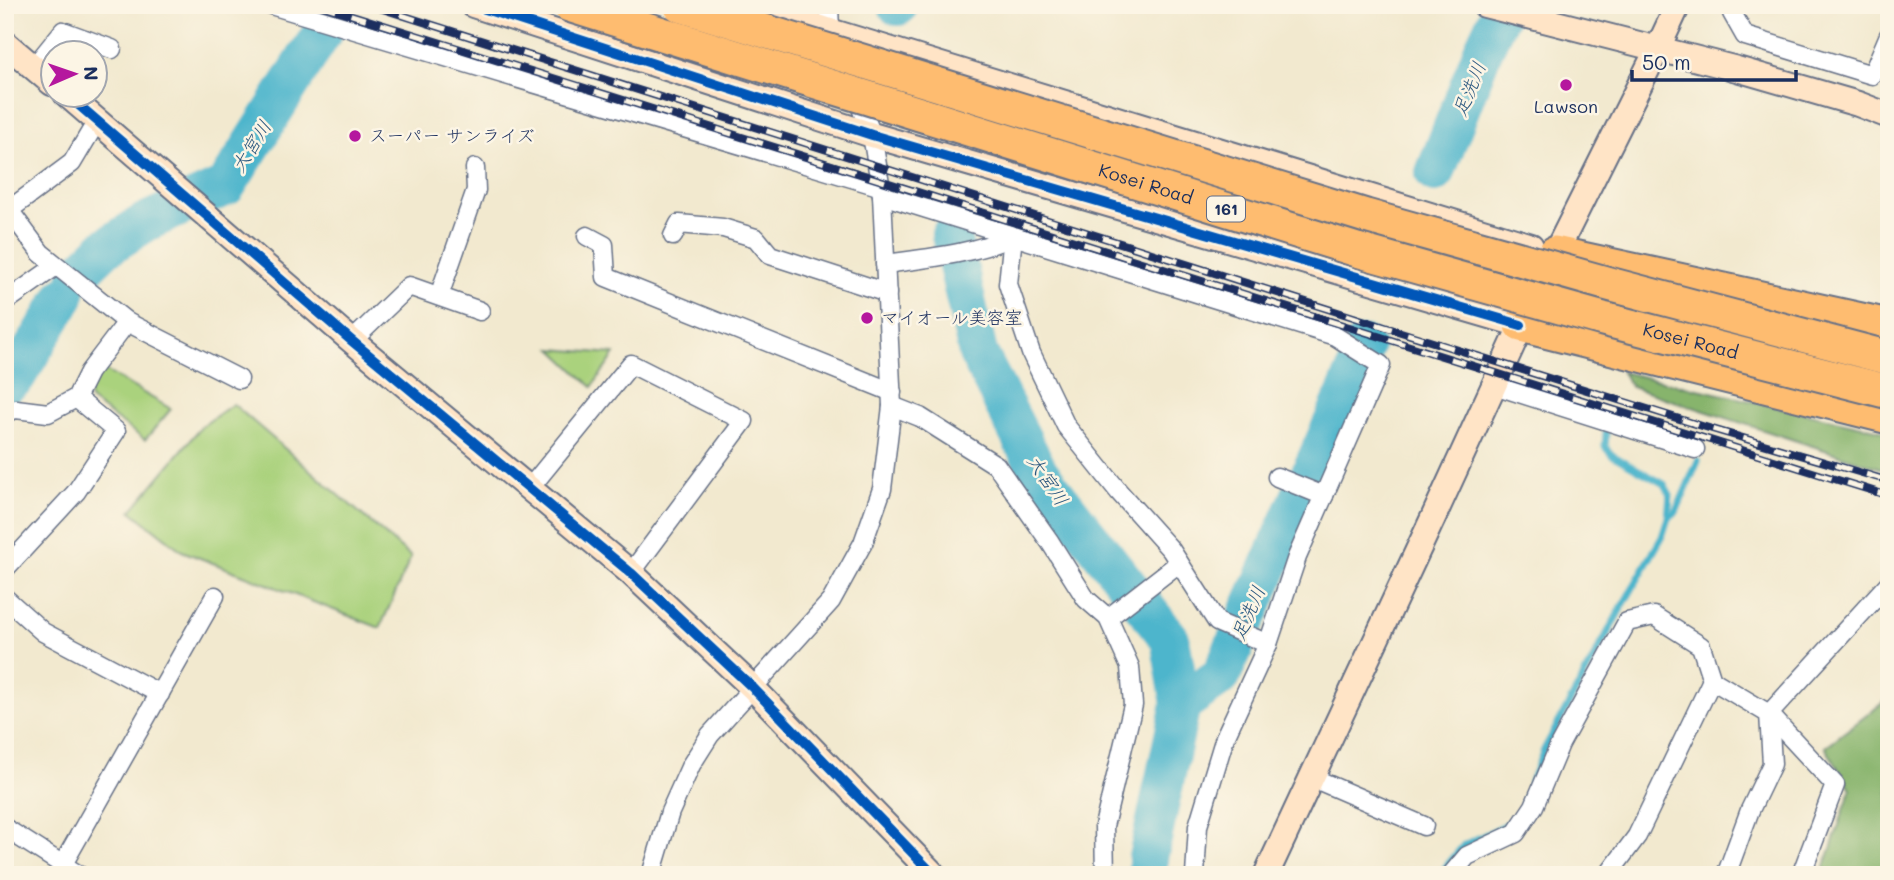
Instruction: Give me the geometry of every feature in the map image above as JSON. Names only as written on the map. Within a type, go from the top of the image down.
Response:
[{"type":"highway","name":"Kosei Road","points":[[569,5],[1357,250],[1603,319],[1889,392]]},
{"type":"highway","name":"Kosei Road","points":[[680,5],[1366,216],[1622,288],[1889,358]]},
{"type":"highway","points":[[1555,253],[1889,326]]},
{"type":"highway","points":[[1521,325],[1889,417]]},
{"type":"street","points":[[271,5],[882,191],[1013,236],[1335,337],[1381,365],[1297,557],[1267,644],[1225,737],[1198,826],[1195,875]]},
{"type":"street","points":[[473,5],[872,135],[1521,325]]},
{"type":"street","points":[[751,5],[1555,253]]},
{"type":"street","points":[[651,875],[670,812],[691,765],[710,735],[831,601],[863,543],[882,489],[892,399],[882,191],[872,135],[830,31],[828,5]]},
{"type":"street","points":[[1485,5],[1658,48],[1858,104],[1889,116]]},
{"type":"street","points":[[1266,875],[1555,253],[1678,5]]},
{"type":"street","points":[[1735,5],[1732,13],[1745,37],[1872,75],[1889,35]]},
{"type":"street","points":[[60,38],[63,31],[82,38]]},
{"type":"street","points":[[5,43],[38,71]]},
{"type":"street","points":[[108,48],[112,49]]},
{"type":"street","points":[[82,108],[352,341],[631,573],[752,687],[934,875]]},
{"type":"street","points":[[97,121],[72,163],[7,211],[41,253],[127,322],[239,379]]},
{"type":"street","points":[[439,296],[476,190],[475,167]]},
{"type":"street","points":[[673,236],[679,224],[723,228],[756,238],[770,255],[887,293]]},
{"type":"street","points":[[587,236],[604,245],[606,277],[892,399],[996,465],[1050,542],[1086,600],[1109,617],[1130,667],[1133,705],[1104,826],[1105,875]]},
{"type":"street","points":[[885,264],[926,259],[994,244],[1013,236]]},
{"type":"street","points":[[1013,236],[1008,284],[1031,353],[1066,426],[1119,492],[1171,550],[1217,622],[1267,644]]},
{"type":"street","points":[[5,302],[56,265]]},
{"type":"street","points":[[352,341],[409,286],[480,311]]},
{"type":"street","points":[[5,412],[16,409],[48,413],[76,398],[89,372],[127,322]]},
{"type":"street","points":[[529,489],[631,364],[744,421],[631,573]]},
{"type":"street","points":[[1494,385],[1695,449]]},
{"type":"street","points":[[5,569],[76,492],[116,431],[76,398]]},
{"type":"street","points":[[1277,477],[1324,496]]},
{"type":"street","points":[[1109,617],[1178,564]]},
{"type":"street","points":[[1724,875],[1772,764],[1769,714],[1889,583]]},
{"type":"street","points":[[63,864],[215,596]]},
{"type":"street","points":[[5,598],[43,632],[160,694]]},
{"type":"street","points":[[1451,875],[1467,856],[1516,833],[1534,806],[1560,744],[1627,622],[1654,616],[1701,646],[1712,680],[1769,714],[1835,785],[1801,875]]},
{"type":"street","points":[[1608,875],[1637,836],[1712,680]]},
{"type":"street","points":[[1312,778],[1424,826]]},
{"type":"street","points":[[5,828],[79,875]]},
{"type":"green space","points":[[552,349],[615,354],[592,387]]},
{"type":"green space","points":[[104,370],[171,409],[145,440],[90,400],[87,386]]},
{"type":"green space","points":[[1622,372],[1889,432],[1889,471],[1631,387]]},
{"type":"green space","points":[[233,404],[411,557],[380,628],[182,551],[131,511],[201,427]]},
{"type":"green space","points":[[1889,698],[1889,875],[1822,875],[1851,789],[1825,747]]},
{"type":"waterway","name":"足洗川","points":[[1435,173],[1483,50],[1504,5]]},
{"type":"waterway","name":"大宮川","points":[[78,274],[105,248],[146,222],[226,186],[324,30]]},
{"type":"waterway","name":"大宮川","points":[[951,235],[978,353],[1039,473],[1170,639],[1181,704]]},
{"type":"waterway","name":"大宮川","points":[[5,385],[16,377],[65,296]]},
{"type":"waterway","name":"足洗川","points":[[1148,875],[1148,858],[1181,704],[1221,676],[1355,373],[1364,346]]},
{"type":"waterway","points":[[1439,875],[1464,845],[1508,824],[1520,815],[1544,750],[1662,537],[1668,518],[1670,495],[1664,484],[1612,455],[1605,447],[1606,433]]},
{"type":"waterway","points":[[1668,518],[1676,512],[1698,461]]},
{"type":"railway","points":[[320,5],[1889,496]]},
{"type":"railway","points":[[370,5],[1388,328],[1889,481]]},
{"type":"cycle path","points":[[473,5],[872,135],[1521,325]]},
{"type":"cycle path","points":[[82,108],[352,341],[631,573],[752,687],[934,875]]},
{"type":"place","name":"Lawson","points":[[1566,85]]},
{"type":"place","name":"スーパー サンライズ","points":[[355,136]]},
{"type":"place","name":"マイオール美容室","points":[[867,318]]}]
